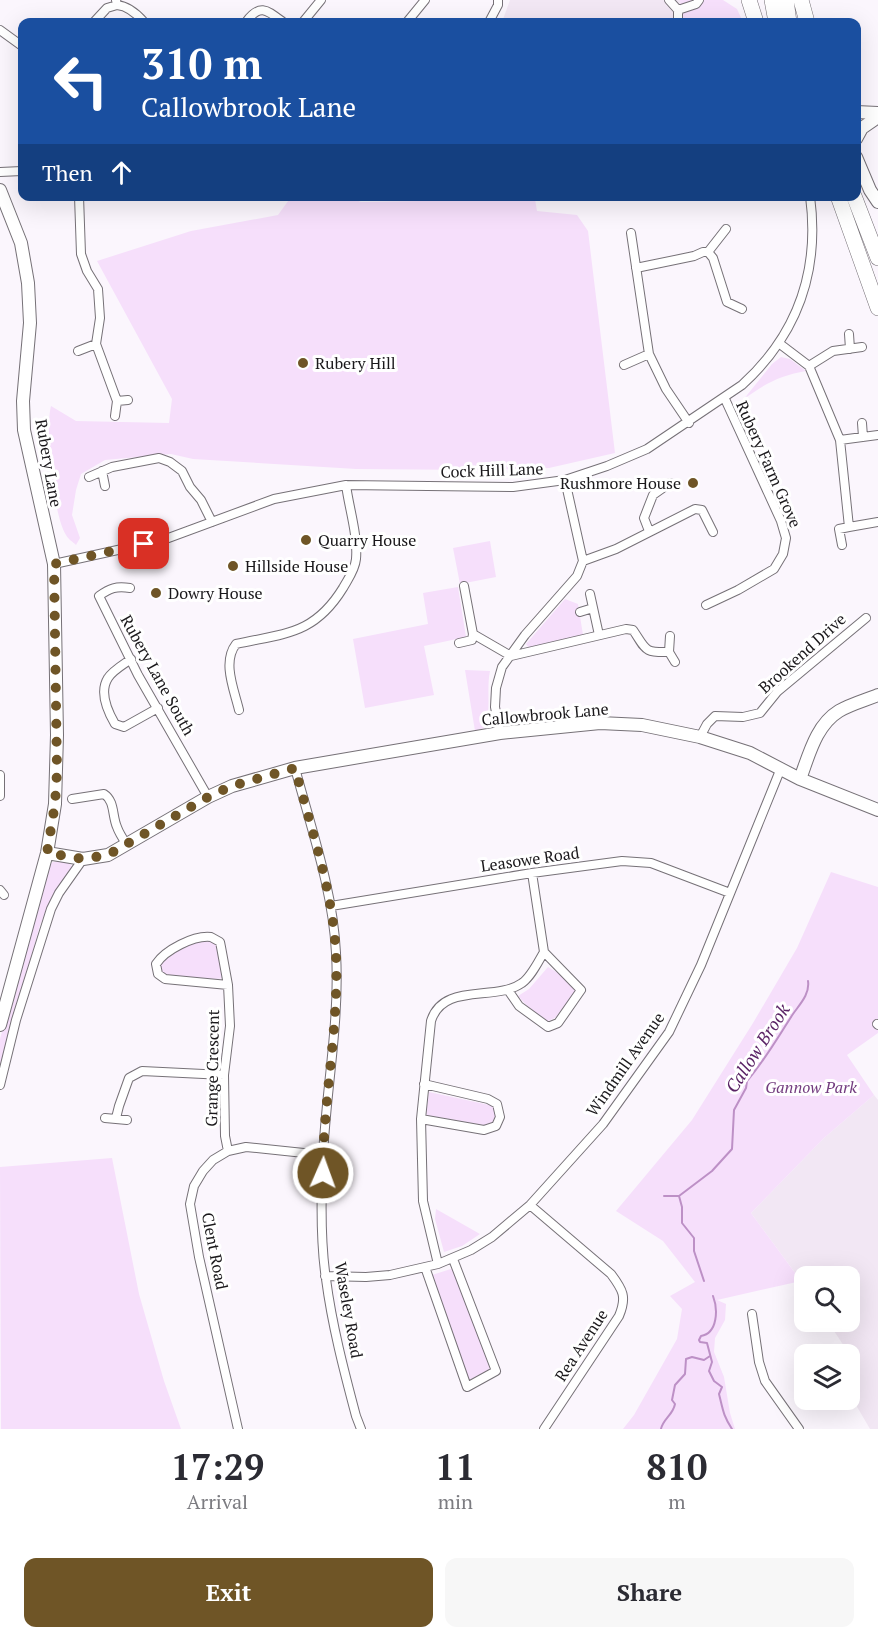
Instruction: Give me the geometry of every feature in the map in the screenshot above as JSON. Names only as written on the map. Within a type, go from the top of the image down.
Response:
[{"type":"highway","points":[[749,0],[755,18]]},
{"type":"highway","points":[[772,0],[775,18]]},
{"type":"highway","points":[[786,0],[788,18]]},
{"type":"highway","points":[[801,0],[806,18]]},
{"type":"highway","points":[[841,201],[864,241],[878,258]]},
{"type":"highway","points":[[855,201],[878,308]]},
{"type":"street","points":[[306,18],[321,0]]},
{"type":"street","points":[[410,18],[425,0]]},
{"type":"street","points":[[491,18],[498,0]]},
{"type":"street","points":[[669,0],[678,10],[678,18]]},
{"type":"street","points":[[678,10],[696,4],[699,0]]},
{"type":"street","points":[[98,18],[117,2],[141,18]]},
{"type":"street","points":[[249,18],[258,10],[268,11],[278,18]]},
{"type":"street","points":[[0,30],[18,43]]},
{"type":"street","points":[[861,113],[878,115]]},
{"type":"street","points":[[861,130],[878,115]]},
{"type":"street","points":[[861,167],[878,202]]},
{"type":"street","points":[[0,172],[18,171]]},
{"type":"street","name":"Rubery Lane","points":[[0,190],[3,210],[21,243],[30,300],[24,430],[54,564],[57,772],[55,804],[47,853],[0,1025]]},
{"type":"street","points":[[79,201],[81,254],[87,271],[98,289],[99,318],[96,344],[117,401],[115,416]]},
{"type":"street","name":"Cock Hill Lane","points":[[54,564],[163,540],[274,499],[345,485],[513,487],[565,480],[647,449],[725,399],[756,372],[780,344],[791,325],[808,278],[813,221],[811,201]]},
{"type":"street","points":[[636,268],[708,252],[726,229]]},
{"type":"street","points":[[631,233],[649,354],[666,389],[689,423]]},
{"type":"street","points":[[708,252],[714,258],[727,302],[742,309]]},
{"type":"street","points":[[849,334],[850,349]]},
{"type":"street","points":[[78,351],[96,344]]},
{"type":"street","points":[[780,344],[808,366],[840,440],[849,527]]},
{"type":"street","points":[[808,366],[833,351],[862,347]]},
{"type":"street","points":[[624,365],[649,354]]},
{"type":"street","name":"Rubery Farm Grove","points":[[706,604],[738,590],[774,569],[783,554],[786,538],[725,399]]},
{"type":"street","points":[[117,401],[128,400]]},
{"type":"street","points":[[862,423],[863,437]]},
{"type":"street","points":[[840,440],[878,435]]},
{"type":"street","points":[[88,477],[112,466],[159,458],[170,462],[182,471],[212,522]]},
{"type":"street","points":[[102,471],[105,486]]},
{"type":"street","points":[[500,734],[495,707],[496,688],[502,667],[525,635],[577,576],[583,561],[565,480]]},
{"type":"street","points":[[648,531],[645,518],[653,495],[670,483]]},
{"type":"street","points":[[239,710],[229,666],[230,651],[236,644],[303,628],[320,617],[334,603],[350,576],[356,560],[356,546],[345,485]]},
{"type":"street","points":[[583,561],[616,549],[695,509],[702,510],[713,532]]},
{"type":"street","points":[[842,545],[839,529],[878,522]]},
{"type":"street","name":"Rubery Lane South","points":[[129,588],[120,586],[110,588],[99,596],[131,659],[208,797]]},
{"type":"street","points":[[459,643],[472,640],[473,634],[464,586]]},
{"type":"street","points":[[590,594],[599,635]]},
{"type":"street","points":[[580,612],[593,608]]},
{"type":"street","name":"Brookend Drive","points":[[700,737],[707,724],[715,716],[762,716],[777,692],[866,618]]},
{"type":"street","points":[[473,634],[511,656],[618,630],[633,630],[643,648],[650,653],[669,652]]},
{"type":"street","points":[[670,636],[669,652],[675,662]]},
{"type":"street","points":[[131,659],[108,678],[104,692],[108,711],[115,724],[124,727],[158,708]]},
{"type":"street","points":[[800,779],[818,734],[827,722],[839,711],[878,695]]},
{"type":"street","name":"Callowbrook Lane","points":[[83,859],[108,855],[208,797],[232,786],[295,768],[500,734],[600,723],[642,725],[700,737],[750,753],[800,779],[878,810]]},
{"type":"street","name":"Waseley Road","points":[[295,768],[331,906],[336,952],[337,988],[323,1155],[322,1209],[325,1276],[333,1325],[361,1429]]},
{"type":"street","name":"Windmill Avenue","points":[[325,1276],[382,1276],[453,1259],[492,1237],[530,1205],[603,1124],[669,1032],[701,965],[782,768]]},
{"type":"street","points":[[0,774],[0,796]]},
{"type":"street","points":[[72,799],[104,794],[108,796],[115,825],[127,845]]},
{"type":"street","points":[[0,1085],[16,1020],[51,909],[59,893],[83,859],[47,853]]},
{"type":"street","name":"Leasowe Road","points":[[331,906],[532,873],[622,861],[641,862],[730,893]]},
{"type":"street","points":[[508,990],[519,1006],[548,1027],[558,1023],[581,990],[544,952],[532,873]]},
{"type":"street","name":"Grange Crescent","points":[[228,985],[165,979],[158,974],[156,964],[162,957],[191,939],[211,937],[222,947],[228,985],[230,1026],[224,1076],[225,1136],[228,1151]]},
{"type":"street","points":[[438,1264],[423,1201],[421,1119],[434,1009],[453,998],[508,990],[524,982],[544,952]]},
{"type":"street","points":[[116,1119],[129,1078],[142,1071],[224,1076]]},
{"type":"street","points":[[421,1119],[484,1130],[496,1126],[500,1117],[497,1104],[488,1099],[424,1084]]},
{"type":"street","points":[[105,1118],[127,1120]]},
{"type":"street","points":[[228,1151],[246,1147],[323,1155]]},
{"type":"street","name":"Clent Road","points":[[228,1151],[213,1160],[203,1171],[194,1186],[190,1204],[238,1429]]},
{"type":"street","name":"Rea Avenue","points":[[530,1205],[612,1274],[621,1287],[625,1303],[619,1316],[544,1429]]},
{"type":"street","points":[[425,1267],[467,1388],[495,1371],[453,1259]]},
{"type":"street","points":[[752,1314],[759,1362],[765,1381],[799,1429]]},
{"type":"shaded area","points":[[510,0],[680,0],[681,18],[503,18]]},
{"type":"shaded area","points":[[874,1095],[878,1100],[878,1429],[870,1429],[859,1410],[860,1344],[843,1344],[835,1332],[860,1332],[860,1266],[794,1266],[794,1271],[751,1213],[824,1138]]},
{"type":"green space","points":[[680,0],[723,0],[737,9],[741,18],[681,18]]},
{"type":"green space","points":[[288,201],[535,201],[537,211],[577,215],[588,231],[615,453],[549,468],[476,470],[356,469],[193,459],[171,454],[105,460],[81,474],[72,515],[80,538],[76,545],[66,535],[57,510],[51,472],[49,417],[51,406],[76,421],[169,423],[172,399],[97,261],[191,231],[278,215]]},
{"type":"green space","points":[[781,357],[790,359],[806,371],[772,381],[743,400],[772,364]]},
{"type":"green space","points":[[490,541],[496,577],[460,584],[453,548]]},
{"type":"green space","points":[[458,587],[466,637],[424,646],[434,695],[365,708],[353,639],[428,624],[423,593]]},
{"type":"green space","points":[[565,599],[578,604],[583,635],[529,648],[526,644]]},
{"type":"green space","points":[[465,670],[490,671],[486,721],[484,728],[475,731]]},
{"type":"green space","points":[[66,861],[72,866],[50,901],[40,925],[0,1066],[0,1039],[48,867],[53,862]]},
{"type":"green space","name":"Gannow Park","points":[[831,872],[878,887],[878,1033],[847,1055],[874,1095],[824,1138],[751,1213],[794,1271],[794,1283],[717,1300],[726,1304],[725,1320],[715,1338],[714,1352],[724,1377],[735,1429],[623,1429],[634,1415],[677,1339],[682,1309],[670,1296],[695,1282],[663,1241],[616,1211],[692,1120],[797,948]]},
{"type":"green space","points":[[192,941],[214,941],[217,945],[222,978],[191,978],[160,972],[159,966],[162,962]]},
{"type":"green space","points":[[548,967],[565,977],[577,990],[555,1018],[548,1021],[528,1007],[518,996],[529,989]]},
{"type":"green space","points":[[429,1092],[494,1106],[497,1113],[495,1122],[483,1125],[426,1115]]},
{"type":"green space","points":[[112,1158],[139,1294],[164,1381],[181,1429],[1,1429],[0,1167]]},
{"type":"green space","points":[[436,1209],[480,1234],[462,1246],[444,1252],[435,1219]]},
{"type":"green space","points":[[454,1268],[490,1369],[469,1380],[432,1275]]},
{"type":"waterway","name":"Callow Brook","points":[[704,1281],[694,1251],[694,1238],[682,1223],[679,1196],[712,1171],[732,1149],[734,1110],[746,1088],[747,1081],[766,1057],[804,999],[808,981]]},
{"type":"waterway","points":[[664,1196],[679,1196]]},
{"type":"waterway","name":"Callow Brook","points":[[713,1296],[716,1307],[714,1325],[699,1340],[707,1343],[712,1362],[709,1371],[714,1381],[722,1387],[719,1394],[725,1416],[732,1429]]},
{"type":"waterway","points":[[661,1429],[674,1408],[675,1404],[672,1400],[675,1385],[685,1374],[686,1359],[692,1357],[704,1360],[710,1356]]},
{"type":"place","name":"Rubery Hill","points":[[303,363]]},
{"type":"place","name":"Rushmore House","points":[[693,483]]},
{"type":"place","name":"Quarry House","points":[[306,540]]},
{"type":"place","name":"Hillside House","points":[[233,566]]},
{"type":"place","name":"Dowry House","points":[[156,593]]},
{"type":"route","points":[[144,544],[54,564],[57,772],[55,804],[47,853],[83,859],[108,855],[208,797],[253,779],[295,768],[331,906],[336,952],[337,988],[323,1173]]}]
